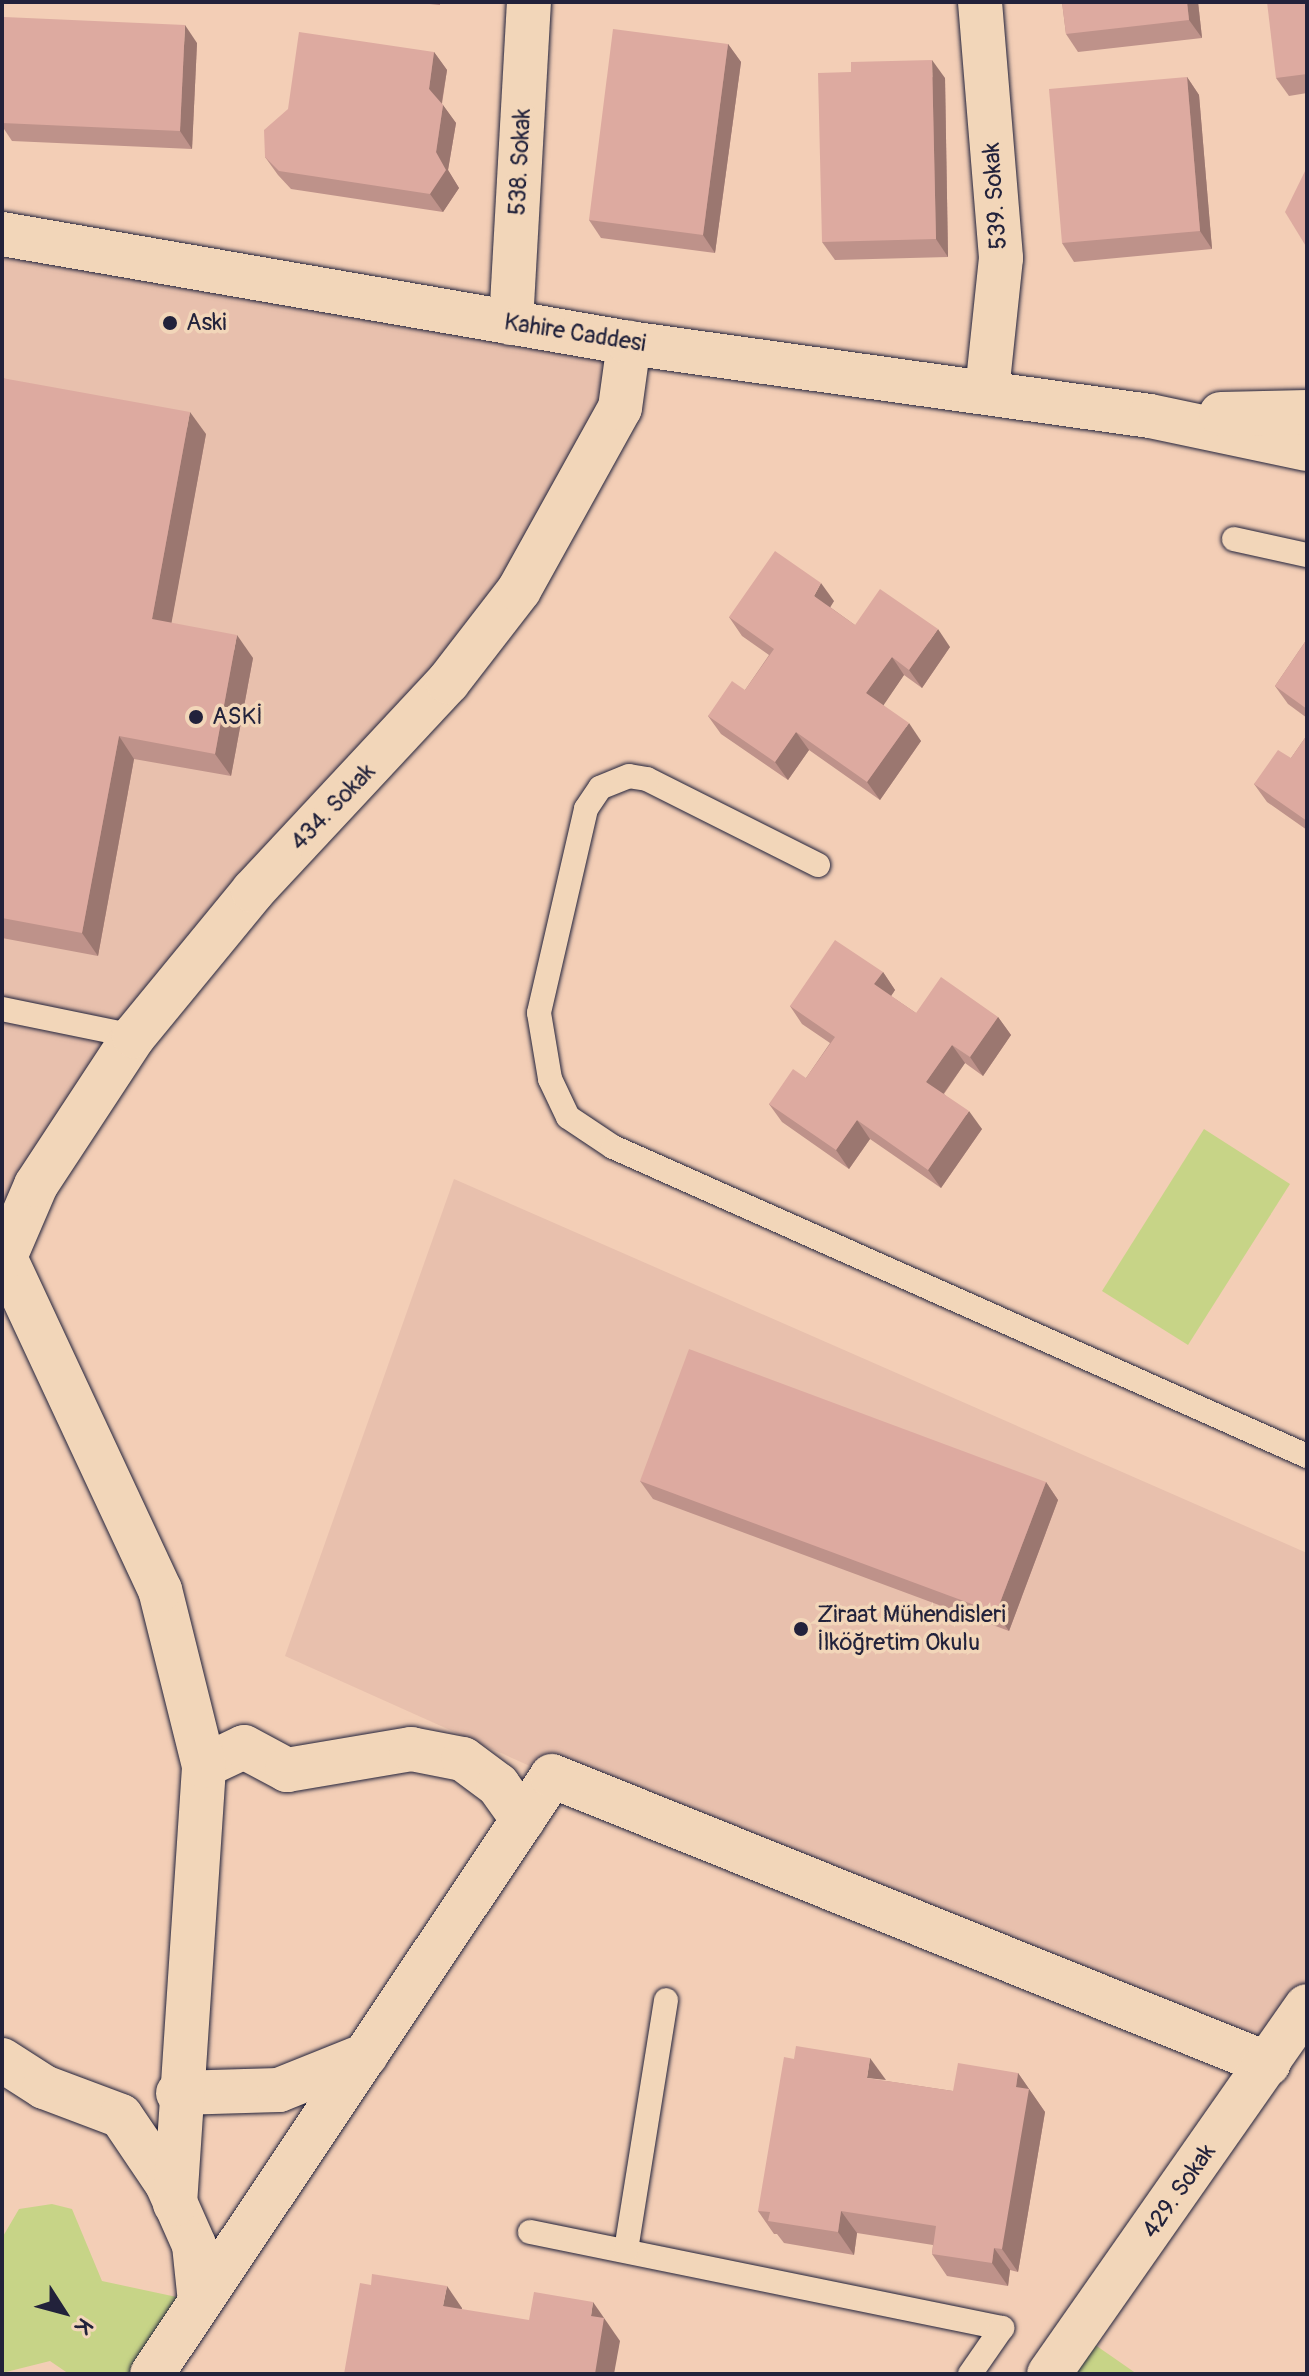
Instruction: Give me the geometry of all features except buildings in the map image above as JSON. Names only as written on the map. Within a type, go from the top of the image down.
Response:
[{"type":"street","name":"538. Sokak","points":[[511,323],[529,2]]},
{"type":"street","name":"539. Sokak","points":[[980,2],[1001,258],[987,391]]},
{"type":"street","name":"Kahire Caddesi","points":[[2,234],[629,343],[1150,416],[1307,421]]},
{"type":"street","name":"434. Sokak","points":[[204,1766],[160,1590],[5,1257],[36,1185],[134,1036],[253,891],[448,682],[519,590],[620,408],[629,343]]},
{"type":"street","points":[[175,2204],[178,2093],[204,1766],[244,1747],[287,1770],[411,1749],[463,1759],[498,1785],[523,1820]]},
{"type":"street","points":[[152,2374],[552,1776],[1268,2064]]},
{"type":"street","name":"429. Sokak","points":[[1049,2374],[1307,2006]]},
{"type":"street","points":[[178,2093],[279,2090],[366,2055]]},
{"type":"street","points":[[2,2060],[44,2087],[121,2116],[175,2204],[194,2245],[200,2302]]},
{"type":"lane","points":[[1234,539],[1307,555]]},
{"type":"lane","points":[[818,865],[647,779],[629,776],[600,788],[586,809],[539,1013],[550,1079],[568,1117],[613,1147],[1307,1456]]},
{"type":"lane","points":[[2,1009],[134,1036]]},
{"type":"lane","points":[[626,2250],[666,2000]]},
{"type":"lane","points":[[530,2232],[1002,2328],[970,2374]]},
{"type":"shaded area","points":[[2,234],[629,343],[581,489],[253,891],[2,1260]]},
{"type":"shaded area","name":"Ziraat Mühendisleri İlköğretim Okulu","points":[[454,1179],[1307,1553],[1307,2006],[1268,2064],[552,1776],[285,1656]]},
{"type":"green space","points":[[1204,1129],[1290,1184],[1188,1345],[1102,1291]]},
{"type":"green space","points":[[52,2204],[72,2209],[102,2281],[200,2302],[148,2374],[69,2374],[50,2361],[2,2373],[2,2238],[19,2209]]},
{"type":"green space","points":[[1078,2333],[1137,2374],[1049,2374]]},
{"type":"place","name":"Aski","points":[[170,323]]},
{"type":"place","name":"ASKİ","points":[[196,717]]},
{"type":"place","name":"Ziraat Mühendisleri İlköğretim Okulu","points":[[801,1629]]}]
